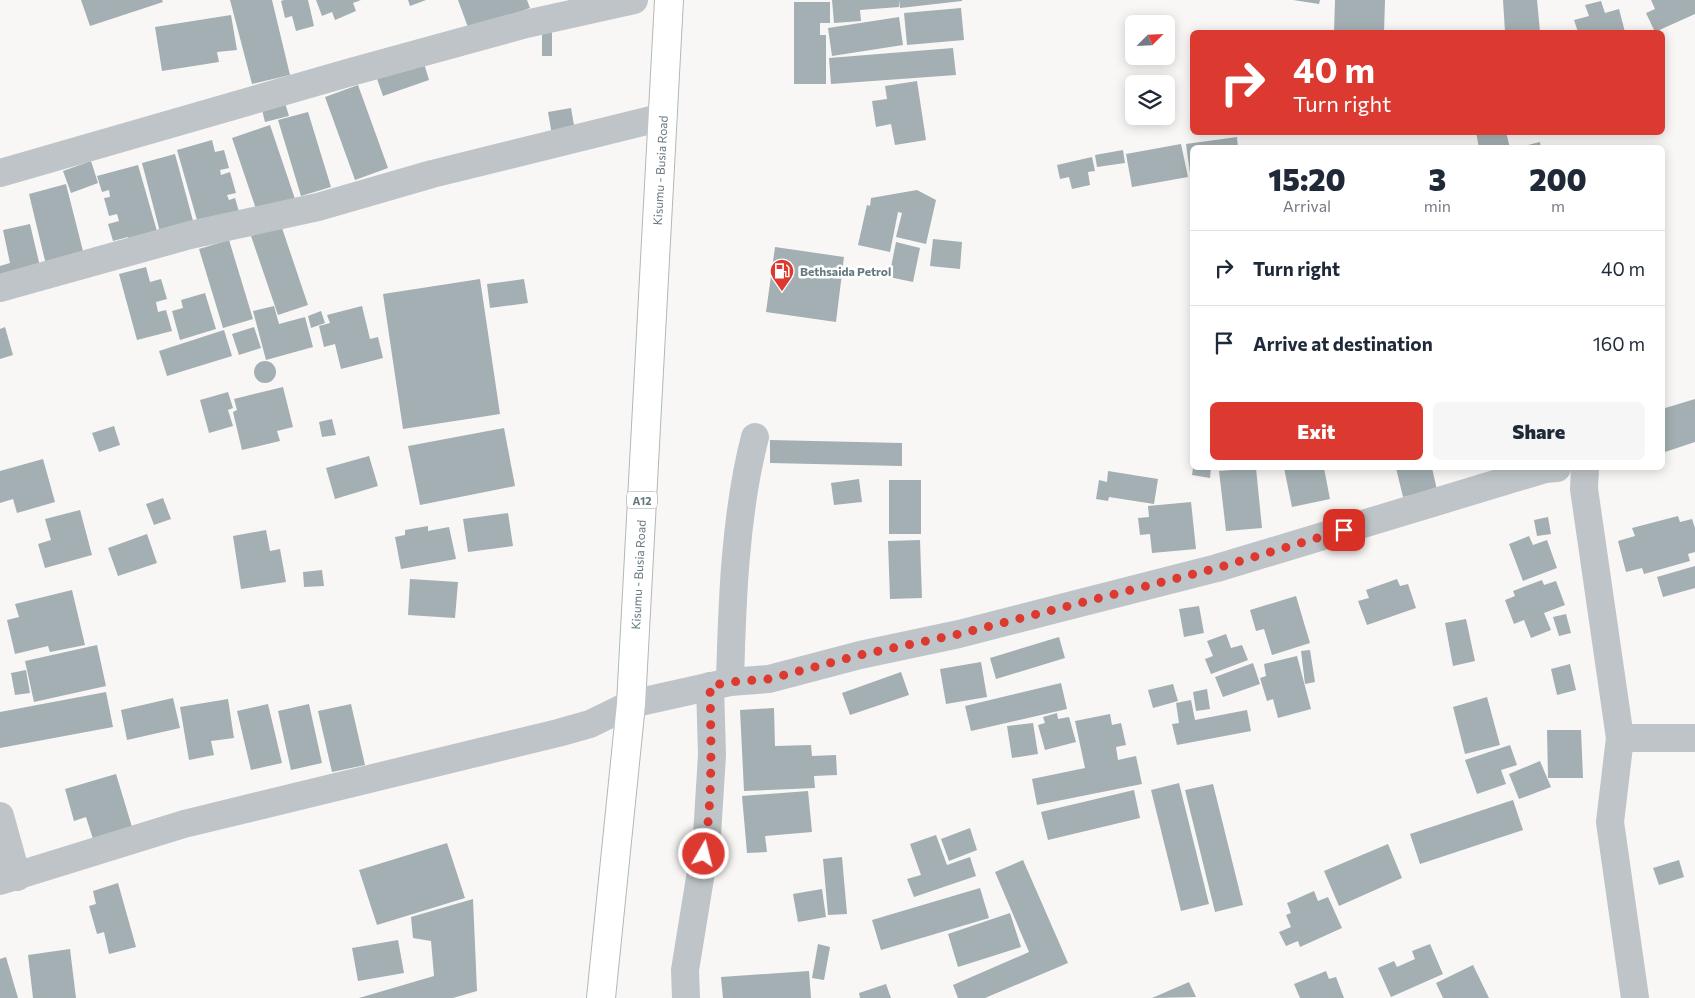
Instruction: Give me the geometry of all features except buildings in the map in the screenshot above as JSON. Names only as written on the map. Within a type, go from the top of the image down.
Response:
[{"type":"highway","name":"Kisumu - Busia Road","points":[[601,998],[631,704],[669,0]]},
{"type":"street","points":[[0,173],[351,72],[526,24],[634,0]]},
{"type":"street","points":[[0,288],[190,235],[318,207],[432,174],[664,117]]},
{"type":"street","points":[[686,998],[685,970],[707,835],[712,755],[720,684],[732,604],[748,467],[755,437]]},
{"type":"street","points":[[0,816],[9,879],[184,824],[590,724],[631,704],[720,684],[769,679],[860,655],[959,634],[1217,568],[1542,470]]},
{"type":"street","points":[[1585,470],[1584,489],[1620,738],[1610,822],[1635,998]]},
{"type":"street","points":[[1620,738],[1695,738]]},
{"type":"place","name":"Bethsaida Petrol","points":[[782,292]]},
{"type":"route","points":[[704,854],[712,755],[710,686],[730,682],[769,679],[860,655],[959,634],[1217,568],[1344,530]]}]
